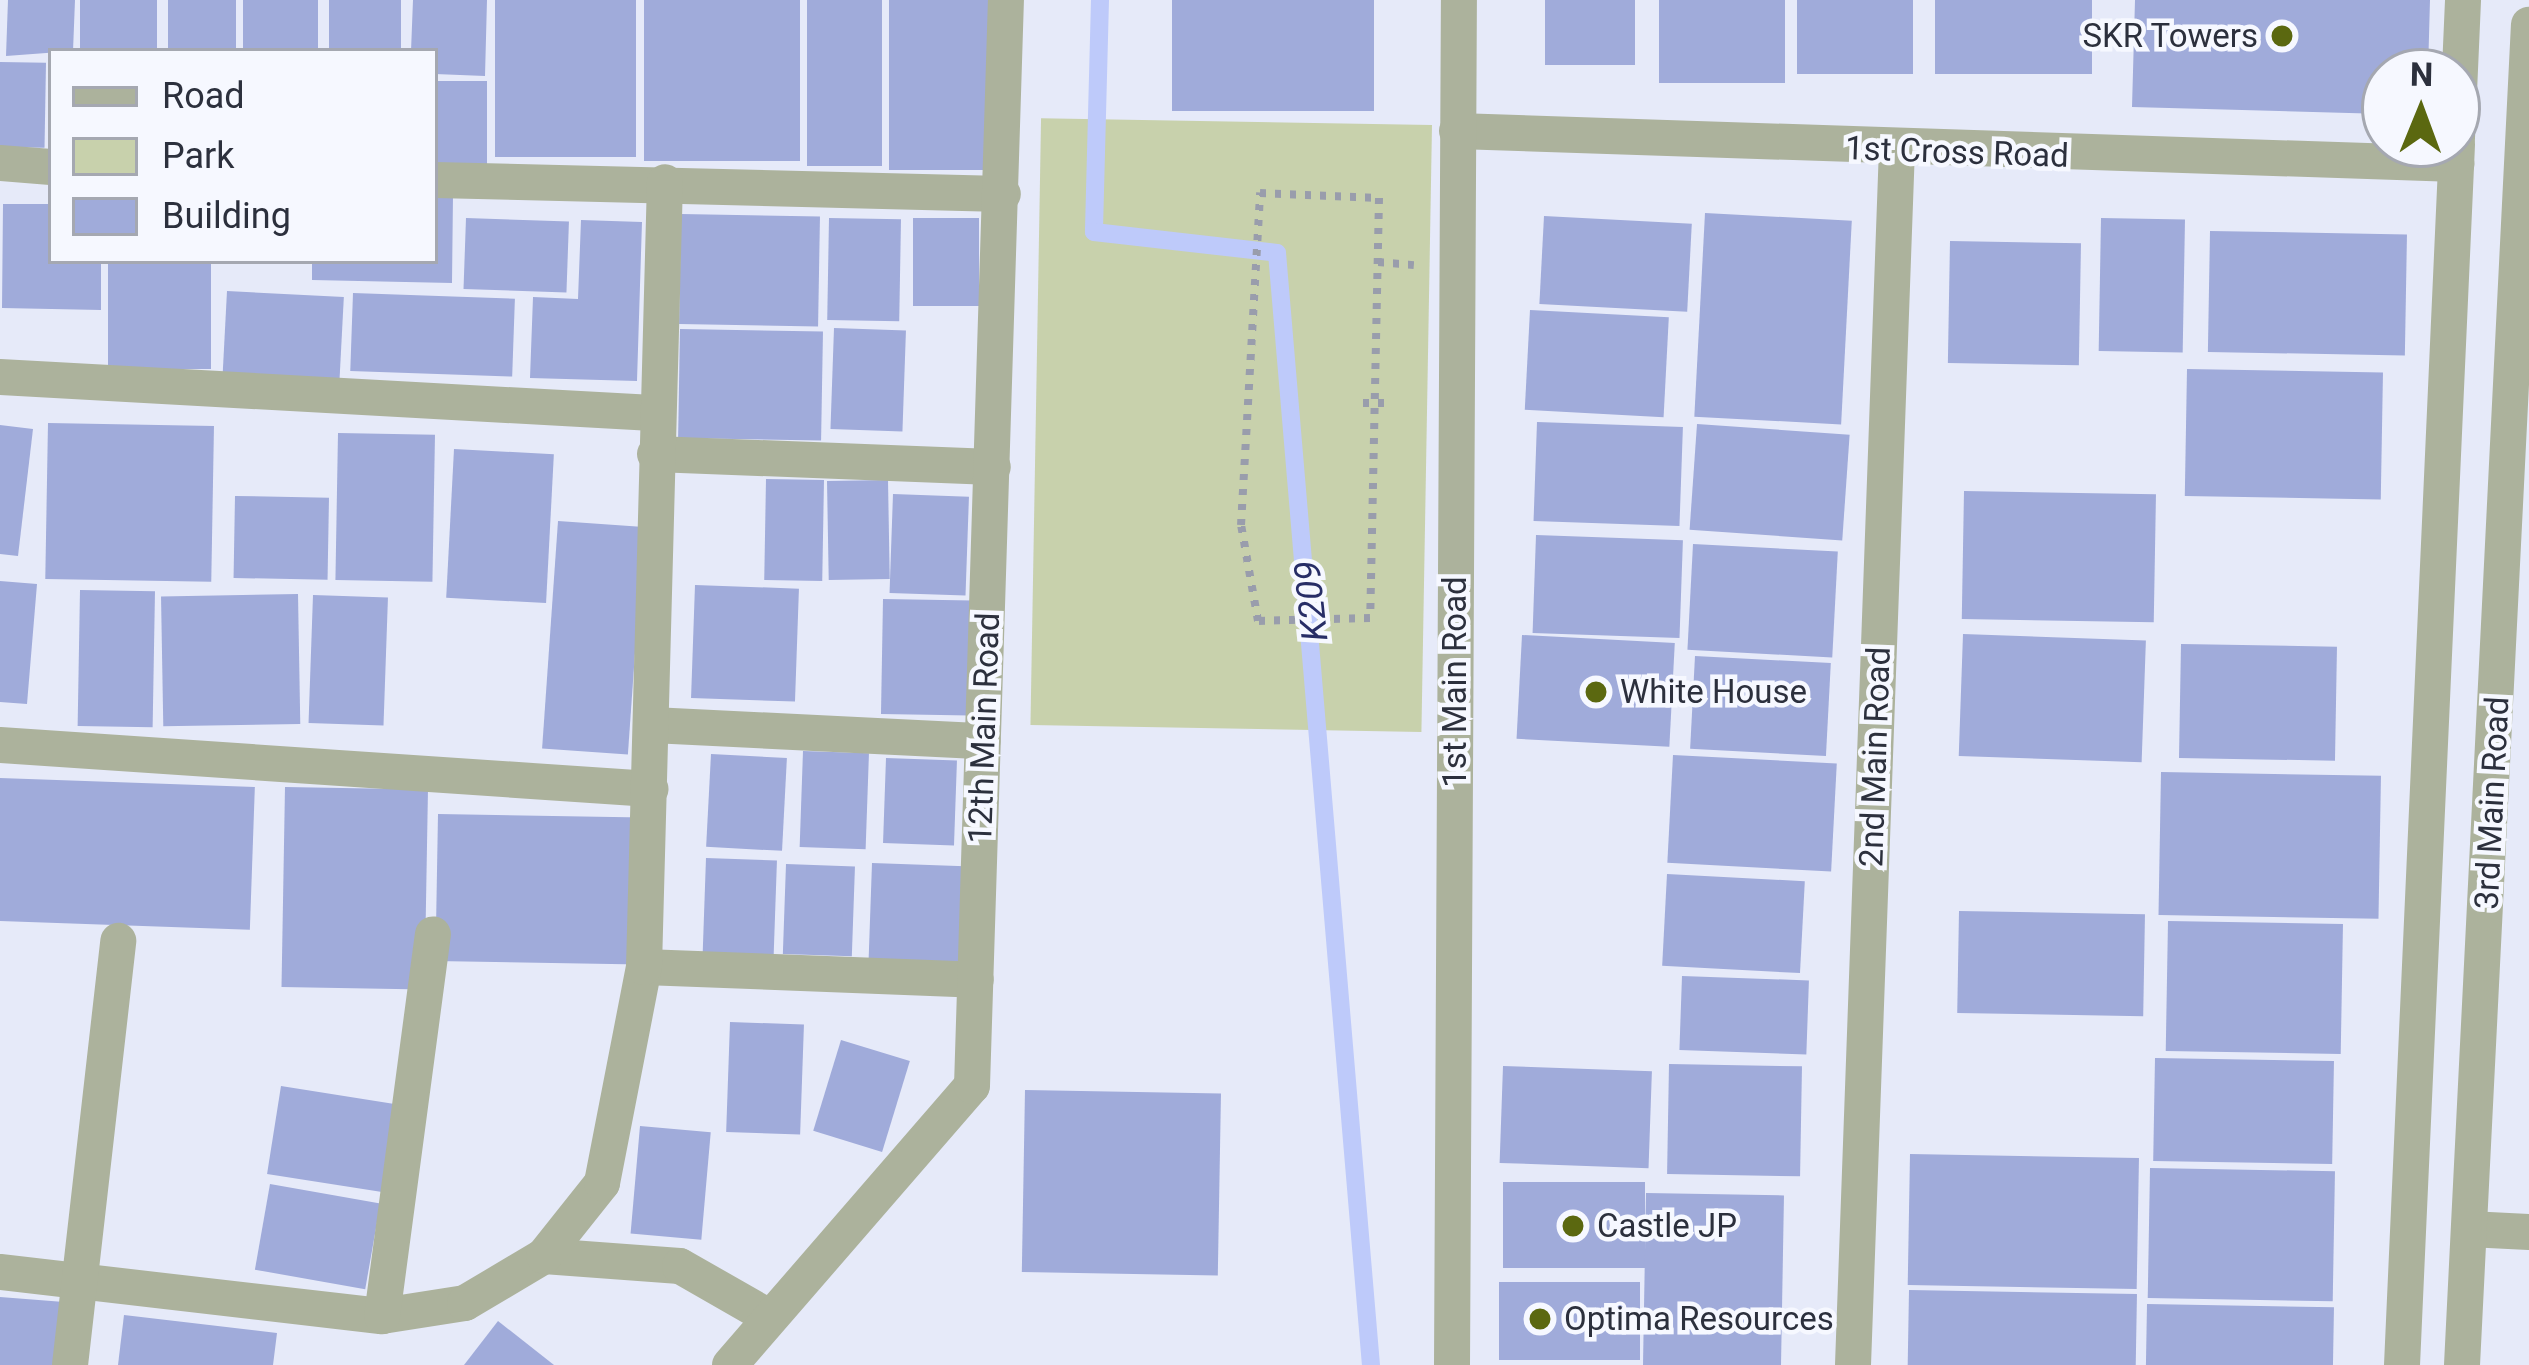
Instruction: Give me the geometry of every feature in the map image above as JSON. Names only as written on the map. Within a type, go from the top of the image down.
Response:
[{"type":"street","name":"12th Main Road","points":[[730,1365],[969,1095],[1006,0]]},
{"type":"street","name":"1st Main Road","points":[[1452,1365],[1459,0]]},
{"type":"street","name":"3rd Main Road","points":[[2461,48],[2463,0]]},
{"type":"street","name":"3rd Main Road","points":[[2462,1365],[2514,666],[2529,26]]},
{"type":"street","name":"1st Cross Road","points":[[1457,131],[1897,150],[2361,149]]},
{"type":"street","name":"2nd Main Road","points":[[1853,1365],[1897,150]]},
{"type":"street","points":[[0,163],[48,167]]},
{"type":"street","name":"3rd Main Road","points":[[2402,1365],[2455,168]]},
{"type":"street","points":[[438,180],[665,182],[1003,194]]},
{"type":"street","points":[[0,1272],[382,1316],[465,1303],[544,1256],[602,1184],[644,967],[652,725],[652,413],[665,182]]},
{"type":"street","points":[[0,377],[652,413]]},
{"type":"street","points":[[655,454],[992,467]]},
{"type":"street","points":[[652,725],[983,740]]},
{"type":"street","points":[[0,745],[651,789]]},
{"type":"street","points":[[382,1316],[433,934]]},
{"type":"street","points":[[70,1365],[118,941]]},
{"type":"street","points":[[644,967],[976,980]]},
{"type":"street","points":[[2469,1228],[2529,1232]]},
{"type":"street","points":[[544,1256],[680,1266],[769,1317]]},
{"type":"path","points":[[1260,193],[1379,198],[1375,403],[1370,618],[1258,621],[1241,525],[1260,193]]},
{"type":"path","points":[[1363,403],[1389,403]]},
{"type":"green space","points":[[1041,118],[1432,125],[1421,732],[1030,725]]},
{"type":"building","points":[[8,0],[75,0],[73,48],[6,56]]},
{"type":"building","points":[[80,0],[157,0],[157,48],[80,48]]},
{"type":"building","points":[[168,0],[236,0],[236,48],[168,48]]},
{"type":"building","points":[[243,0],[318,0],[318,48],[243,48]]},
{"type":"building","points":[[329,0],[401,0],[401,48],[329,48]]},
{"type":"building","points":[[413,0],[487,0],[485,76],[438,74],[438,48],[411,48]]},
{"type":"building","points":[[495,0],[636,0],[636,157],[495,157]]},
{"type":"building","points":[[644,0],[800,0],[800,161],[644,161]]},
{"type":"building","points":[[807,0],[882,0],[882,166],[807,166]]},
{"type":"building","points":[[889,0],[1004,0],[1004,170],[889,170]]},
{"type":"building","points":[[1172,0],[1374,0],[1374,111],[1172,111]]},
{"type":"building","points":[[1545,0],[1635,0],[1635,65],[1545,65]]},
{"type":"building","points":[[1659,0],[1785,0],[1785,83],[1659,83]]},
{"type":"building","points":[[1797,0],[1913,0],[1913,74],[1797,74]]},
{"type":"building","points":[[1935,0],[2092,0],[2092,74],[1935,74]]},
{"type":"building","name":"SKR Towers","points":[[2135,0],[2430,0],[2429,48],[2361,48],[2361,113],[2132,107]]},
{"type":"building","points":[[0,62],[46,63],[45,148],[0,147]]},
{"type":"building","points":[[438,81],[487,81],[487,167],[438,167]]},
{"type":"building","points":[[438,195],[453,195],[452,283],[312,280],[312,264],[438,264]]},
{"type":"building","points":[[3,204],[48,204],[48,264],[101,264],[101,310],[2,308]]},
{"type":"building","points":[[1705,213],[1852,221],[1841,424],[1694,417]]},
{"type":"building","points":[[681,214],[820,216],[818,326],[679,324]]},
{"type":"building","points":[[1544,216],[1692,224],[1687,312],[1539,304]]},
{"type":"building","points":[[466,218],[569,222],[566,293],[464,289]]},
{"type":"building","points":[[829,218],[901,219],[899,321],[827,320]]},
{"type":"building","points":[[913,218],[979,218],[979,306],[913,306]]},
{"type":"building","points":[[2101,218],[2185,219],[2183,352],[2099,351]]},
{"type":"building","points":[[581,220],[642,222],[637,381],[530,378],[533,297],[578,299]]},
{"type":"building","points":[[2210,231],[2407,234],[2405,355],[2208,352]]},
{"type":"building","points":[[1950,241],[2081,243],[2079,365],[1948,363]]},
{"type":"building","points":[[108,264],[211,264],[211,369],[108,369]]},
{"type":"building","points":[[227,291],[344,297],[339,385],[222,379]]},
{"type":"building","points":[[353,293],[515,299],[512,377],[350,371]]},
{"type":"building","points":[[1530,310],[1669,317],[1664,417],[1525,410]]},
{"type":"building","points":[[834,328],[906,331],[902,431],[830,429]]},
{"type":"building","points":[[680,329],[823,331],[821,440],[678,438]]},
{"type":"building","points":[[2187,369],[2383,372],[2381,499],[2185,496]]},
{"type":"building","points":[[1537,422],[1683,427],[1679,526],[1534,521]]},
{"type":"building","points":[[48,423],[214,426],[211,582],[45,579]]},
{"type":"building","points":[[1697,424],[1850,435],[1842,540],[1690,530]]},
{"type":"building","points":[[0,425],[33,429],[18,556],[0,554]]},
{"type":"building","points":[[338,433],[435,435],[432,582],[335,580]]},
{"type":"building","points":[[454,449],[554,454],[546,603],[446,598]]},
{"type":"building","points":[[766,479],[824,480],[822,581],[764,580]]},
{"type":"building","points":[[888,480],[890,579],[829,580],[827,481]]},
{"type":"building","points":[[1964,491],[2156,494],[2154,622],[1962,619]]},
{"type":"building","points":[[893,494],[969,497],[965,596],[890,593]]},
{"type":"building","points":[[235,496],[329,498],[328,580],[234,578]]},
{"type":"building","points":[[558,521],[644,527],[628,754],[542,748]]},
{"type":"building","points":[[1536,535],[1683,540],[1679,638],[1533,633]]},
{"type":"building","points":[[1693,544],[1838,552],[1832,657],[1687,650]]},
{"type":"building","points":[[0,581],[37,584],[27,704],[0,702]]},
{"type":"building","points":[[695,585],[799,589],[795,702],[691,698]]},
{"type":"building","points":[[80,590],[155,591],[153,727],[78,726]]},
{"type":"building","points":[[298,594],[300,724],[163,726],[161,596]]},
{"type":"building","points":[[313,595],[388,598],[383,726],[309,723]]},
{"type":"building","points":[[883,599],[972,601],[970,716],[881,714]]},
{"type":"building","points":[[1963,634],[2146,640],[2142,762],[1959,756]]},
{"type":"building","name":"White House","points":[[1522,635],[1675,643],[1669,747],[1517,739]]},
{"type":"building","points":[[2181,644],[2337,647],[2335,761],[2179,758]]},
{"type":"building","points":[[1695,656],[1831,663],[1826,756],[1690,749]]},
{"type":"building","points":[[803,751],[869,753],[866,849],[800,847]]},
{"type":"building","points":[[711,754],[787,758],[782,851],[706,847]]},
{"type":"building","points":[[1673,755],[1837,764],[1831,871],[1667,863]]},
{"type":"building","points":[[886,758],[957,760],[954,845],[883,843]]},
{"type":"building","points":[[2161,772],[2381,776],[2378,919],[2159,915]]},
{"type":"building","points":[[0,778],[255,787],[250,930],[0,921]]},
{"type":"building","points":[[285,787],[428,789],[424,989],[282,987]]},
{"type":"building","points":[[438,814],[643,818],[640,965],[435,961]]},
{"type":"building","points":[[706,858],[777,860],[774,957],[703,955]]},
{"type":"building","points":[[872,863],[965,866],[961,965],[869,962]]},
{"type":"building","points":[[786,864],[855,866],[852,956],[783,954]]},
{"type":"building","points":[[1667,874],[1805,881],[1800,973],[1662,966]]},
{"type":"building","points":[[1959,911],[2145,914],[2143,1016],[1957,1013]]},
{"type":"building","points":[[2168,921],[2343,924],[2341,1054],[2166,1051]]},
{"type":"building","points":[[1682,976],[1809,980],[1806,1054],[1679,1050]]},
{"type":"building","points":[[730,1022],[804,1025],[800,1135],[726,1132]]},
{"type":"building","points":[[841,1040],[910,1061],[882,1152],[813,1131]]},
{"type":"building","points":[[2155,1058],[2334,1061],[2332,1164],[2153,1161]]},
{"type":"building","points":[[1669,1064],[1802,1066],[1800,1176],[1667,1174]]},
{"type":"building","points":[[1503,1066],[1652,1071],[1649,1168],[1500,1163]]},
{"type":"building","points":[[281,1086],[398,1104],[384,1192],[267,1174]]},
{"type":"building","points":[[1025,1090],[1221,1093],[1218,1275],[1022,1272]]},
{"type":"building","points":[[640,1126],[711,1132],[701,1240],[631,1234]]},
{"type":"building","points":[[1910,1154],[2139,1158],[2137,1289],[1908,1285]]},
{"type":"building","points":[[2150,1168],[2335,1171],[2333,1301],[2148,1298]]},
{"type":"building","name":"Castle JP","points":[[1503,1182],[1645,1182],[1645,1268],[1503,1268]]},
{"type":"building","points":[[270,1184],[380,1203],[365,1289],[255,1270]]},
{"type":"building","points":[[1646,1193],[1784,1195],[1781,1365],[1643,1365]]},
{"type":"building","points":[[1499,1282],[1640,1282],[1640,1360],[1499,1360]]},
{"type":"building","points":[[1909,1290],[2137,1294],[2136,1365],[1908,1365]]},
{"type":"building","points":[[0,1297],[64,1302],[58,1365],[0,1365]]},
{"type":"building","points":[[2147,1304],[2334,1307],[2333,1365],[2146,1365]]},
{"type":"building","points":[[124,1315],[277,1333],[273,1365],[118,1365]]},
{"type":"building","points":[[498,1321],[554,1365],[464,1365]]},
{"type":"waterway","name":"K209","points":[[1100,0],[1094,232],[1277,253],[1371,1365]]},
{"type":"place","name":"SKR Towers","points":[[2282,36]]},
{"type":"place","name":"White House","points":[[1596,692]]},
{"type":"place","name":"Castle JP","points":[[1573,1226]]},
{"type":"place","name":"Optima Resources","points":[[1540,1319]]}]
